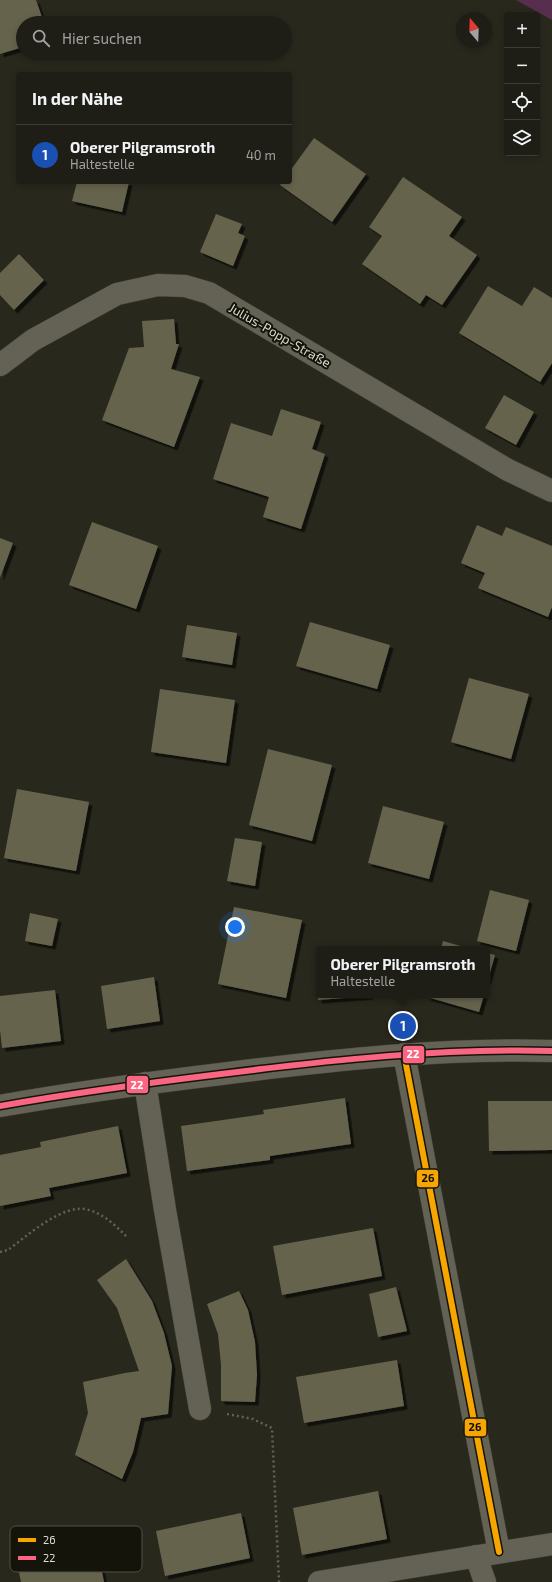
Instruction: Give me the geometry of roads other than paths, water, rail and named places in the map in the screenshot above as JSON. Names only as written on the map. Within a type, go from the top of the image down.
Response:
[{"type":"street","name":"Julius-Popp-Straße","points":[[0,365],[33,340],[117,294],[158,285],[185,286],[209,293],[508,470],[552,491]]},
{"type":"street","points":[[0,1106],[72,1093],[298,1064],[404,1054],[520,1050],[552,1051]]},
{"type":"street","points":[[404,1054],[499,1552]]},
{"type":"street","points":[[145,1083],[165,1210],[200,1409]]},
{"type":"street","points":[[319,1582],[552,1544]]},
{"type":"street","points":[[476,1556],[485,1582]]},
{"type":"place","name":"Oberer Pilgramsroth","points":[[403,1026]]}]
